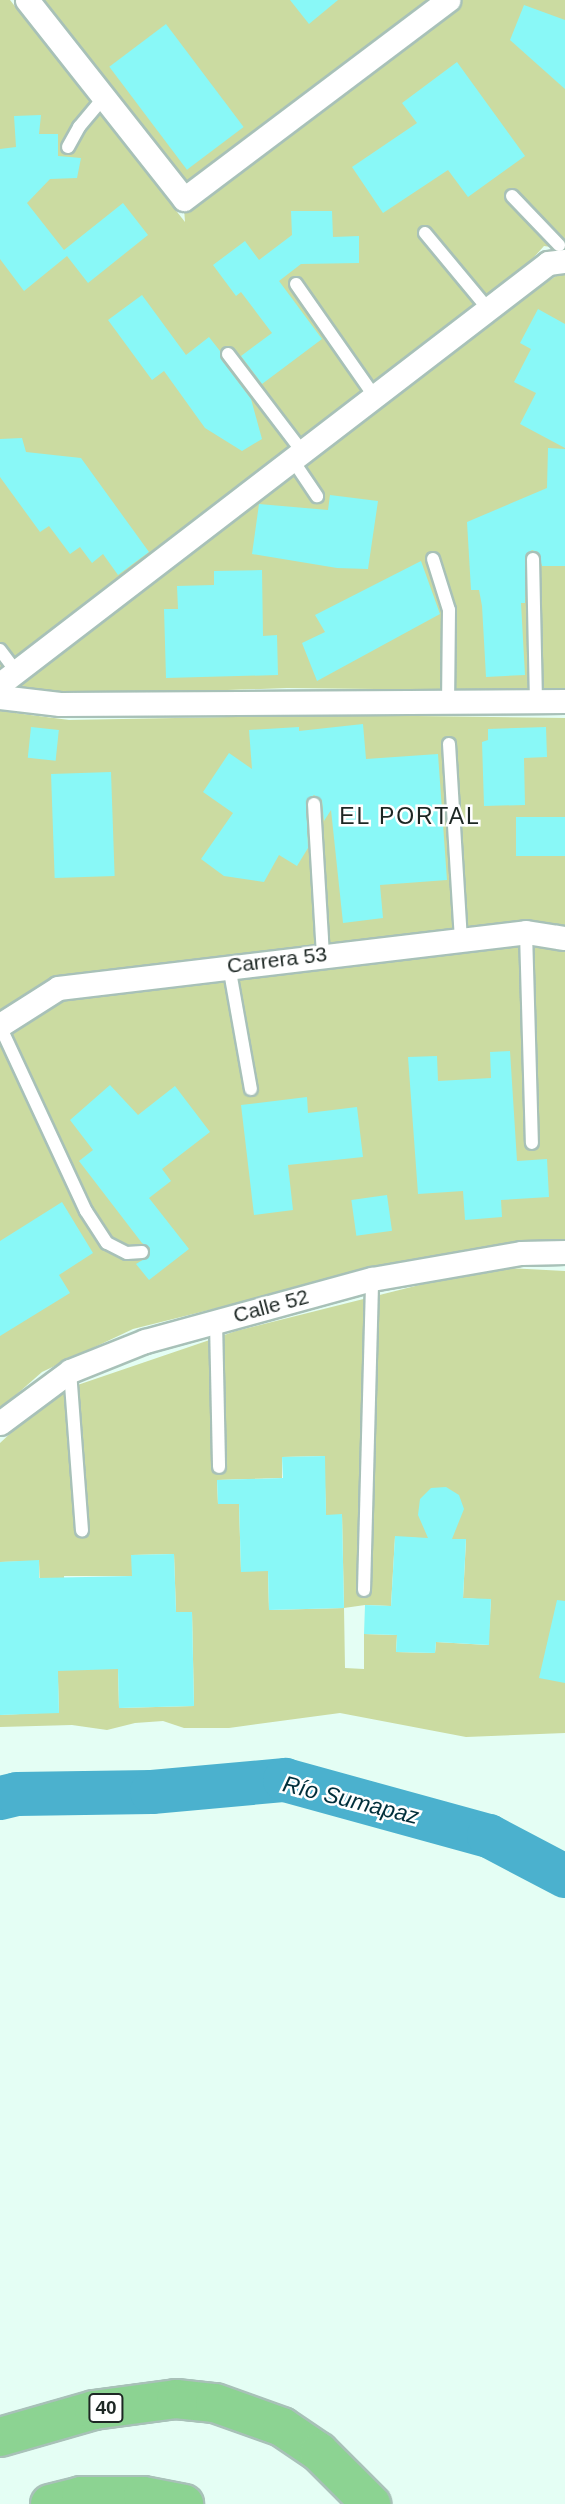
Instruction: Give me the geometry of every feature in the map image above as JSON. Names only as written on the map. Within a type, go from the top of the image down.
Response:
[{"type":"highway","name":"40","points":[[0,2437],[94,2410],[176,2399],[215,2403],[282,2427],[319,2452],[371,2504]]},
{"type":"highway","points":[[64,2501],[143,2496],[184,2504]]},
{"type":"street","points":[[27,0],[184,199],[448,0]]},
{"type":"street","points":[[8,678],[488,309],[559,251]]},
{"type":"street","points":[[0,697],[60,704],[565,701]]},
{"type":"street","name":"Carrera 53","points":[[0,1026],[58,988],[526,932],[565,938]]},
{"type":"street","name":"Calle 52","points":[[0,1423],[70,1371],[145,1340],[372,1279],[521,1253],[565,1252]]},
{"type":"lane","points":[[68,147],[79,127],[103,98]]},
{"type":"lane","points":[[512,196],[559,251]]},
{"type":"lane","points":[[425,233],[488,309]]},
{"type":"lane","points":[[296,285],[374,396]]},
{"type":"lane","points":[[228,354],[297,455],[317,496]]},
{"type":"lane","points":[[433,559],[449,610],[448,701]]},
{"type":"lane","points":[[533,559],[536,701]]},
{"type":"lane","points":[[0,650],[8,678]]},
{"type":"lane","points":[[449,744],[461,939]]},
{"type":"lane","points":[[314,804],[323,955]]},
{"type":"lane","points":[[526,932],[532,1143]]},
{"type":"lane","points":[[229,966],[251,1089]]},
{"type":"lane","points":[[0,1026],[86,1212],[107,1243],[127,1253],[142,1252]]},
{"type":"lane","points":[[364,1590],[372,1279]]},
{"type":"lane","points":[[216,1321],[219,1467]]},
{"type":"lane","points":[[70,1371],[82,1531]]},
{"type":"green space","points":[[0,0],[10,0],[185,222],[184,208],[461,0],[565,0],[565,249],[544,246],[526,266],[0,674]]},
{"type":"green space","points":[[38,0],[432,0],[185,188]]},
{"type":"green space","points":[[565,270],[565,691],[287,688],[55,696],[18,692],[15,686],[21,678],[253,506],[476,330]]},
{"type":"green space","points":[[0,711],[69,720],[342,715],[565,718],[565,930],[57,979],[0,1021]]},
{"type":"green space","points":[[535,941],[565,947],[565,1245],[518,1244],[400,1262],[133,1329],[42,1372],[0,1409],[0,1038],[48,1005],[73,993]]},
{"type":"green space","points":[[491,1267],[565,1271],[565,1733],[466,1737],[340,1713],[229,1728],[184,1728],[163,1721],[135,1723],[107,1730],[72,1725],[0,1727],[0,1715],[59,1712],[56,1619],[41,1619],[39,1561],[0,1562],[0,1443],[54,1393],[236,1331]],"holes":[[[324,1456],[326,1515],[342,1515],[344,1608],[269,1610],[268,1571],[241,1571],[239,1504],[218,1504],[217,1480],[282,1478],[282,1457]],[[395,1537],[466,1540],[463,1598],[491,1600],[488,1645],[436,1642],[435,1653],[396,1652],[397,1635],[364,1634],[364,1669],[345,1668],[344,1608],[365,1605],[391,1606]],[[174,1554],[176,1612],[192,1612],[194,1706],[119,1708],[118,1669],[66,1602],[64,1576],[132,1576],[132,1555]]]},
{"type":"building","points":[[290,0],[338,0],[309,24]]},
{"type":"building","points":[[524,5],[565,20],[565,89],[510,40]]},
{"type":"building","points":[[166,24],[244,127],[187,170],[109,67]]},
{"type":"building","points":[[457,62],[525,156],[468,197],[448,170],[383,213],[352,167],[417,123],[402,103]]},
{"type":"building","points":[[41,115],[39,134],[58,134],[58,156],[81,158],[77,178],[50,179],[27,203],[64,250],[123,203],[148,235],[88,283],[67,256],[24,291],[0,259],[0,149],[16,147],[14,116]]},
{"type":"building","points":[[291,211],[332,211],[333,237],[359,236],[359,263],[301,264],[279,281],[322,339],[262,384],[241,356],[272,333],[241,292],[236,296],[213,265],[245,241],[259,260],[292,235]]},
{"type":"building","points":[[142,295],[186,355],[209,337],[220,351],[221,359],[251,399],[262,439],[242,451],[205,428],[164,371],[152,380],[108,320]]},
{"type":"building","points":[[538,309],[565,324],[565,448],[520,424],[536,393],[514,382],[531,349],[520,343]]},
{"type":"building","points":[[22,438],[26,452],[81,458],[149,552],[118,575],[103,554],[92,563],[80,547],[70,554],[49,526],[40,532],[0,477],[0,439]]},
{"type":"building","points":[[548,448],[565,449],[565,566],[542,566],[538,552],[532,550],[526,554],[525,603],[521,603],[525,675],[486,677],[482,606],[479,590],[471,590],[467,522],[547,488]]},
{"type":"building","points":[[330,495],[378,501],[368,569],[337,568],[252,554],[259,504],[328,510]]},
{"type":"building","points":[[421,561],[440,614],[317,681],[302,643],[325,632],[315,615]]},
{"type":"building","points":[[262,570],[263,636],[277,635],[278,675],[166,678],[164,609],[178,609],[177,586],[214,585],[214,571]]},
{"type":"building","points":[[363,724],[366,759],[438,754],[447,880],[380,885],[383,918],[343,923],[331,810],[324,821],[322,800],[314,795],[306,801],[308,848],[297,866],[279,855],[264,882],[224,876],[201,859],[233,813],[203,792],[229,753],[252,769],[249,730],[299,727],[299,731]]},
{"type":"building","points":[[31,727],[59,730],[56,761],[28,758]]},
{"type":"building","points":[[546,727],[547,757],[524,758],[525,805],[484,806],[482,742],[488,740],[488,729]]},
{"type":"building","points":[[111,772],[115,876],[55,878],[51,774]]},
{"type":"building","points":[[516,817],[565,817],[565,856],[516,856]]},
{"type":"building","points":[[510,1051],[517,1161],[547,1159],[549,1197],[501,1200],[502,1217],[465,1220],[463,1191],[418,1194],[408,1057],[437,1056],[438,1081],[491,1078],[490,1052]]},
{"type":"building","points":[[110,1085],[138,1115],[175,1086],[210,1132],[162,1169],[171,1181],[149,1198],[189,1249],[149,1280],[136,1264],[149,1256],[150,1248],[142,1243],[79,1161],[93,1150],[70,1120]]},
{"type":"building","points":[[307,1097],[308,1113],[357,1107],[363,1157],[288,1165],[293,1210],[254,1215],[241,1105]]},
{"type":"building","points":[[387,1195],[392,1231],[356,1236],[351,1200]]},
{"type":"building","points":[[62,1202],[93,1253],[59,1275],[70,1293],[0,1336],[0,1241]]},
{"type":"building","points":[[325,1456],[326,1515],[342,1514],[344,1608],[269,1610],[268,1571],[241,1572],[239,1504],[218,1504],[217,1480],[283,1478],[282,1457]]},
{"type":"building","points":[[446,1487],[459,1495],[464,1509],[452,1539],[466,1539],[463,1598],[491,1599],[489,1645],[436,1642],[435,1653],[396,1652],[397,1635],[364,1634],[365,1605],[391,1606],[395,1536],[428,1538],[418,1515],[420,1499],[431,1488]]},
{"type":"building","points":[[174,1554],[176,1612],[192,1612],[194,1706],[119,1708],[118,1669],[58,1671],[59,1713],[0,1715],[0,1562],[39,1560],[39,1578],[132,1576],[131,1555]]},
{"type":"building","points":[[557,1600],[565,1601],[565,1683],[539,1678]]},
{"type":"waterway","name":"Río Sumapaz","points":[[0,1798],[17,1794],[152,1792],[285,1780],[489,1836],[565,1876]]},
{"type":"district","name":"EL PORTAL","points":[[410,816]]}]
